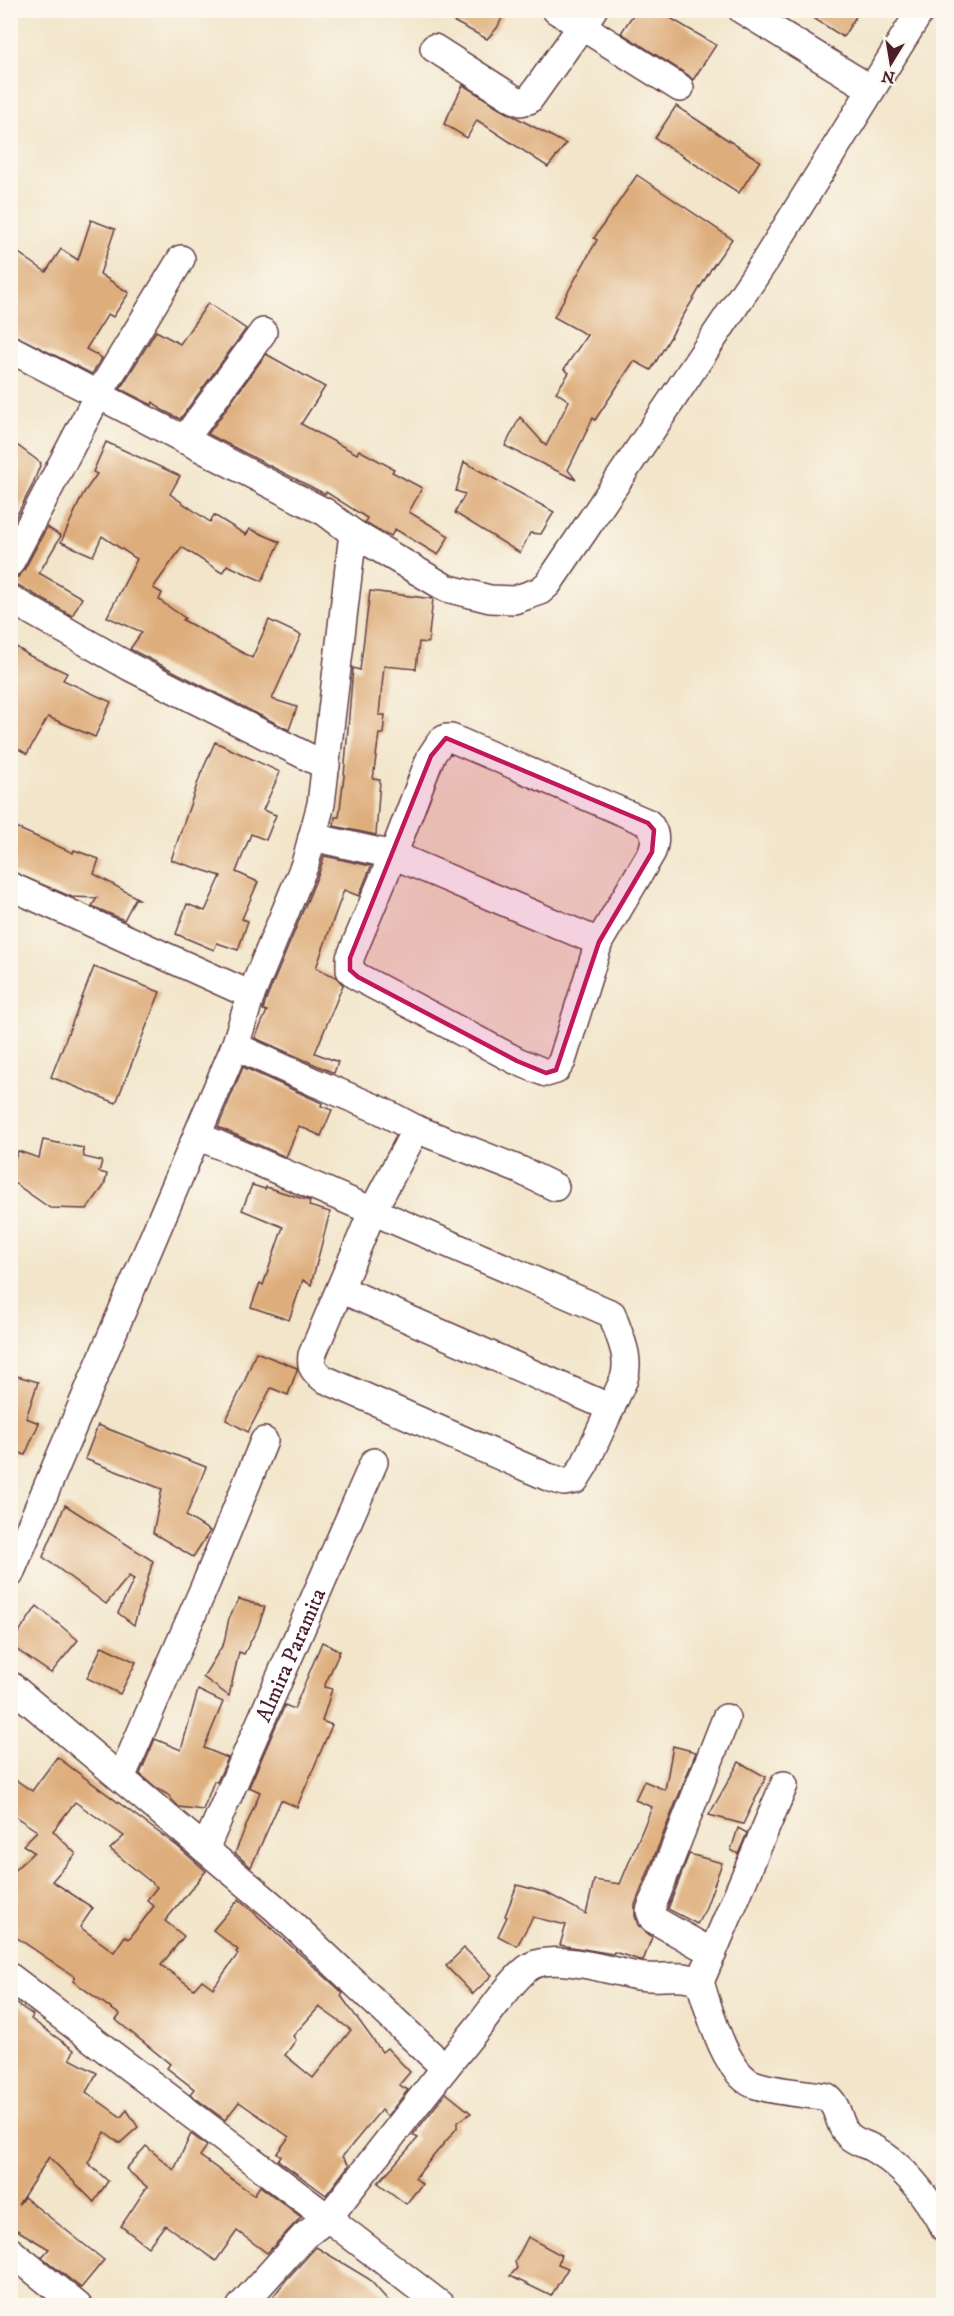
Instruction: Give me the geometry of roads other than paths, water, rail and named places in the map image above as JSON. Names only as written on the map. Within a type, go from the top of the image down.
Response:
[{"type":"street","points":[[556,10],[588,18],[680,88]]},
{"type":"street","points":[[742,10],[871,89]]},
{"type":"street","points":[[10,349],[325,512],[353,533],[446,588],[490,599],[514,600],[540,591],[548,584],[765,261],[919,11]]},
{"type":"street","points":[[434,48],[521,102],[529,100],[588,18]]},
{"type":"street","points":[[10,563],[98,395],[181,259]]},
{"type":"street","points":[[184,440],[263,332]]},
{"type":"street","points":[[10,1574],[236,1046],[251,995],[305,864],[321,804],[353,533]]},
{"type":"street","points":[[10,599],[130,666],[326,766]]},
{"type":"street","points":[[451,738],[648,823],[654,831],[652,852],[599,942],[562,1061],[556,1070],[546,1073],[517,1061],[358,977],[350,970],[350,958],[431,756],[441,741],[451,738]]},
{"type":"street","points":[[312,837],[393,855],[599,942]]},
{"type":"street","points":[[10,886],[251,995]]},
{"type":"street","points":[[236,1046],[314,1083],[380,1110],[416,1129],[520,1170],[555,1187]]},
{"type":"street","points":[[198,1136],[373,1210],[612,1314],[626,1353],[628,1366],[585,1464],[575,1480],[564,1482],[324,1379],[314,1371],[310,1364],[373,1210],[416,1129]]},
{"type":"street","points":[[340,1289],[611,1408]]},
{"type":"street","points":[[121,1778],[207,1581],[264,1441]]},
{"type":"street","name":"Almira Paramita","points":[[206,1849],[374,1461]]},
{"type":"street","points":[[10,1685],[275,1908],[445,2068]]},
{"type":"street","points":[[713,1953],[653,1919],[650,1911],[726,1718]]},
{"type":"street","points":[[784,1785],[700,1982],[715,2029],[724,2048],[744,2078],[753,2084],[827,2097],[834,2102],[847,2134],[874,2149],[912,2179],[929,2200],[944,2228]]},
{"type":"street","points":[[242,2306],[304,2236],[328,2218],[445,2068],[511,1986],[530,1967],[546,1962],[566,1962],[652,1978],[685,1977],[700,1982]]},
{"type":"street","points":[[10,1977],[442,2306]]},
{"type":"street","points":[[10,2251],[78,2306]]}]
